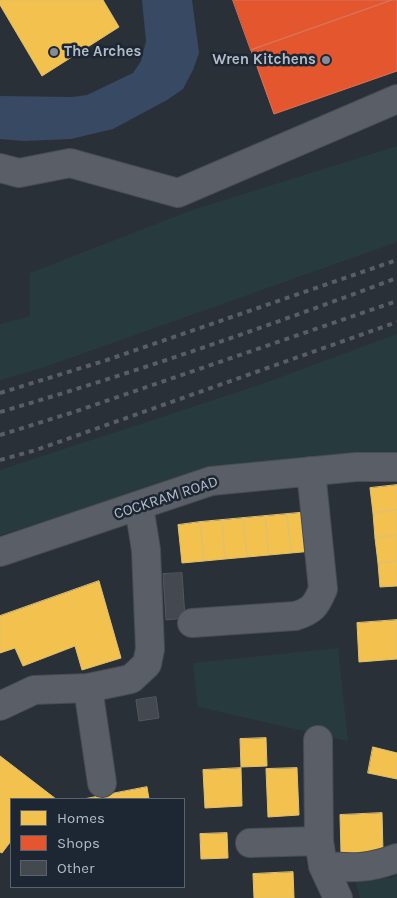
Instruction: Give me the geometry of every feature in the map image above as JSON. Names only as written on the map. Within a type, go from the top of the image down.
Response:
[{"type":"street","points":[[0,168],[19,174],[70,163],[178,193],[397,99]]},
{"type":"street","name":"COCKRAM ROAD","points":[[0,552],[211,481],[356,467],[397,467]]},
{"type":"street","points":[[192,623],[295,616],[308,612],[318,602],[323,589],[311,472]]},
{"type":"street","points":[[0,706],[34,690],[88,688],[131,679],[147,664],[150,649],[146,550],[139,506]]},
{"type":"street","points":[[88,688],[102,783]]},
{"type":"street","points":[[318,740],[322,854],[338,898]]},
{"type":"street","points":[[250,842],[322,854],[364,868],[397,858]]},
{"type":"green space","points":[[397,146],[397,242],[42,368],[0,380],[0,324],[30,316],[30,273],[192,210]]},
{"type":"green space","points":[[397,334],[397,453],[295,466],[94,507],[0,535],[0,470],[262,384]]},
{"type":"green space","points":[[338,648],[348,741],[198,707],[193,663]]},
{"type":"green space","points":[[397,875],[397,898],[360,898],[355,879],[392,878]]},
{"type":"water","points":[[142,0],[192,0],[199,53],[183,89],[167,100],[113,129],[71,139],[24,141],[0,139],[0,96],[72,97],[87,95],[133,73],[141,61],[146,41]]},
{"type":"building: Homes","name":"The Arches","points":[[0,0],[103,0],[119,27],[42,76],[0,5]]},
{"type":"building: Homes","points":[[397,485],[397,510],[373,513],[370,488]]},
{"type":"building: Homes","points":[[397,510],[397,535],[375,538],[373,513]]},
{"type":"building: Homes","points":[[309,512],[313,551],[291,553],[287,514]]},
{"type":"building: Homes","points":[[287,514],[291,553],[269,555],[265,516]]},
{"type":"building: Homes","points":[[265,516],[269,555],[247,557],[243,518]]},
{"type":"building: Homes","points":[[243,518],[247,557],[225,559],[222,520]]},
{"type":"building: Homes","points":[[222,520],[225,559],[204,561],[200,522]]},
{"type":"building: Homes","points":[[200,522],[204,561],[182,563],[178,525]]},
{"type":"building: Homes","points":[[397,535],[397,561],[378,563],[375,538]]},
{"type":"building: Homes","points":[[397,561],[397,586],[380,587],[378,563]]},
{"type":"building: Homes","points":[[99,581],[121,658],[82,670],[75,646],[23,666],[15,648],[0,653],[0,616]]},
{"type":"building: Homes","points":[[397,620],[397,659],[359,662],[357,623]]},
{"type":"building: Homes","points":[[266,738],[267,766],[241,767],[240,739]]},
{"type":"building: Homes","points":[[373,747],[397,753],[397,779],[368,773]]},
{"type":"building: Homes","points":[[0,756],[55,798],[10,798],[10,842],[2,853],[0,852]]},
{"type":"building: Homes","points":[[241,768],[242,806],[205,808],[203,770]]},
{"type":"building: Homes","points":[[297,768],[299,815],[268,817],[266,769]]},
{"type":"building: Homes","points":[[147,787],[149,798],[89,798]]},
{"type":"building: Homes","points":[[382,813],[383,852],[341,853],[340,815]]},
{"type":"building: Homes","points":[[227,833],[228,858],[201,859],[200,834]]},
{"type":"building: Homes","points":[[293,872],[294,898],[254,898],[253,874]]},
{"type":"building: Shops","points":[[233,0],[392,0],[251,50]]},
{"type":"building: Shops","name":"Wren Kitchens","points":[[392,0],[397,0],[397,71],[274,114],[251,50]]},
{"type":"building: Other","points":[[182,573],[185,618],[166,620],[163,574]]},
{"type":"building: Other","points":[[156,697],[159,718],[139,721],[136,700]]},
{"type":"railway","points":[[0,393],[107,360],[397,260]]},
{"type":"railway","points":[[0,412],[200,349],[397,278]]},
{"type":"railway","points":[[0,435],[74,412],[397,301]]},
{"type":"railway","points":[[0,460],[36,450],[397,322]]},
{"type":"place","name":"The Arches","points":[[54,52]]},
{"type":"place","name":"Wren Kitchens","points":[[326,60]]}]
